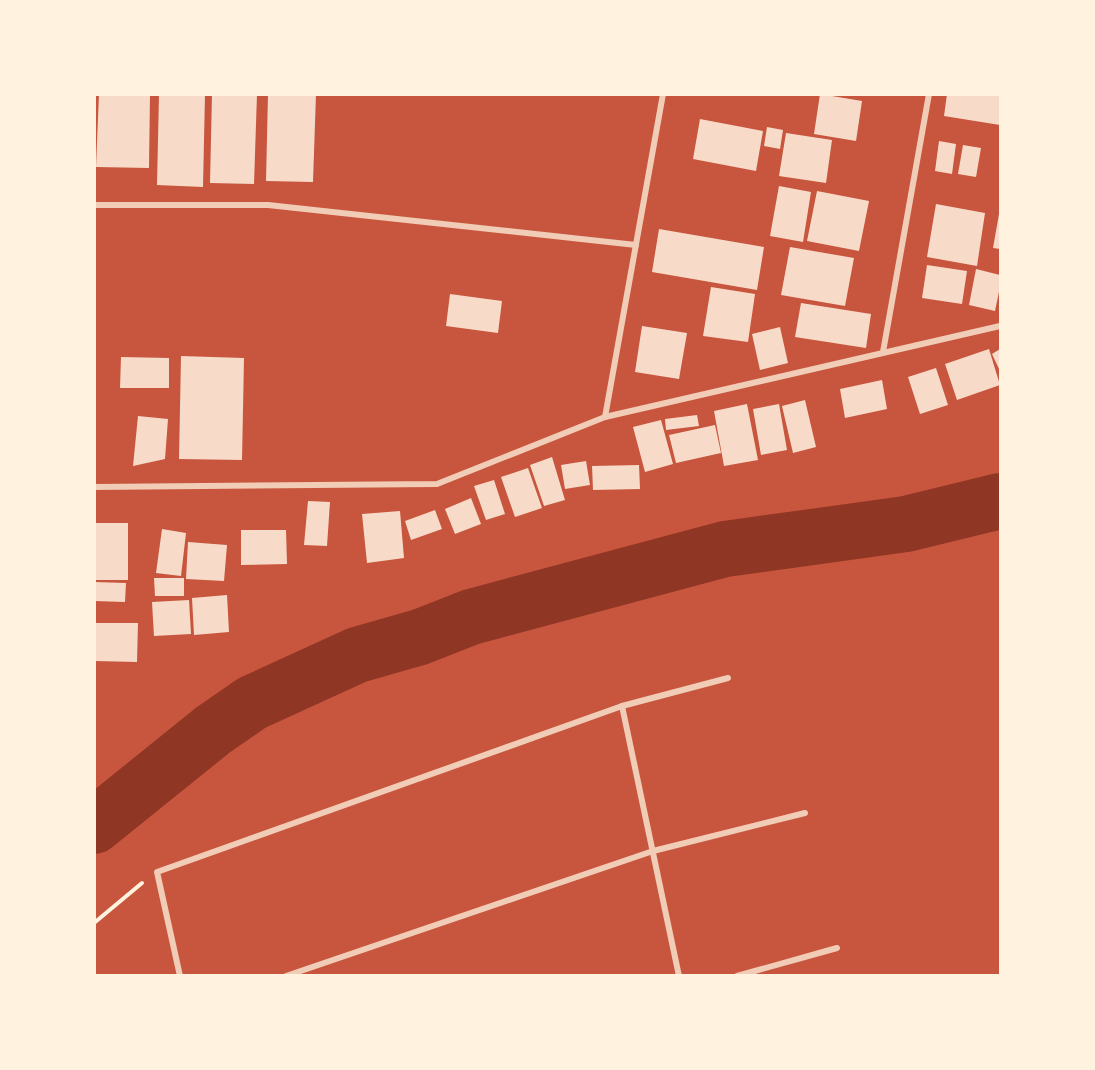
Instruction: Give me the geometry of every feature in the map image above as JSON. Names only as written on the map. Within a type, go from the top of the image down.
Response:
[{"type":"street","points":[[605,417],[663,94]]},
{"type":"street","points":[[883,352],[929,94]]},
{"type":"street","points":[[94,206],[268,206],[636,245]]},
{"type":"street","points":[[94,487],[437,484],[605,417],[1000,326]]},
{"type":"street","points":[[180,975],[157,872],[622,706],[728,678]]},
{"type":"street","points":[[622,706],[679,975]]},
{"type":"street","points":[[286,975],[653,851],[805,813]]},
{"type":"street","points":[[737,975],[837,948]]},
{"type":"path","points":[[94,923],[157,872]]},
{"type":"building","points":[[99,94],[150,94],[149,168],[96,167]]},
{"type":"building","points":[[159,94],[205,94],[203,187],[157,185]]},
{"type":"building","points":[[212,94],[257,94],[254,184],[210,183]]},
{"type":"building","points":[[268,94],[316,94],[313,182],[266,181]]},
{"type":"building","points":[[820,94],[862,101],[856,141],[814,134]]},
{"type":"building","points":[[947,94],[1000,94],[1000,125],[944,116]]},
{"type":"building","points":[[700,119],[763,131],[756,171],[693,159]]},
{"type":"building","points":[[767,127],[783,130],[780,149],[764,146]]},
{"type":"building","points":[[786,133],[832,140],[826,183],[779,176]]},
{"type":"building","points":[[939,141],[956,144],[952,174],[935,171]]},
{"type":"building","points":[[963,145],[981,148],[976,177],[958,174]]},
{"type":"building","points":[[779,186],[811,192],[803,242],[770,236]]},
{"type":"building","points":[[817,191],[869,201],[859,251],[807,241]]},
{"type":"building","points":[[936,204],[985,213],[977,266],[927,257]]},
{"type":"building","points":[[1000,215],[1000,249],[993,248]]},
{"type":"building","points":[[659,229],[764,247],[757,290],[652,272]]},
{"type":"building","points":[[790,247],[854,258],[845,306],[781,295]]},
{"type":"building","points":[[927,265],[967,271],[962,304],[922,298]]},
{"type":"building","points":[[976,269],[1000,275],[995,311],[969,305]]},
{"type":"building","points":[[711,287],[755,294],[748,342],[703,336]]},
{"type":"building","points":[[450,294],[502,301],[498,333],[446,326]]},
{"type":"building","points":[[801,303],[871,314],[866,348],[795,337]]},
{"type":"building","points":[[642,326],[687,333],[679,379],[635,372]]},
{"type":"building","points":[[780,327],[788,363],[760,370],[752,334]]},
{"type":"building","points":[[989,349],[1000,385],[957,400],[945,364]]},
{"type":"building","points":[[1000,349],[1000,371],[992,354]]},
{"type":"building","points":[[181,356],[244,358],[242,460],[179,459]]},
{"type":"building","points":[[121,357],[169,358],[169,388],[120,388]]},
{"type":"building","points":[[936,368],[948,405],[920,414],[908,377]]},
{"type":"building","points":[[882,380],[887,409],[845,418],[840,389]]},
{"type":"building","points":[[805,400],[816,447],[793,453],[782,406]]},
{"type":"building","points":[[747,404],[758,460],[724,466],[714,411]]},
{"type":"building","points":[[779,404],[787,450],[761,455],[753,409]]},
{"type":"building","points":[[697,415],[699,426],[666,430],[665,419]]},
{"type":"building","points":[[138,416],[168,419],[165,459],[133,466]]},
{"type":"building","points":[[661,420],[673,464],[645,472],[633,427]]},
{"type":"building","points":[[715,425],[721,453],[676,463],[669,435]]},
{"type":"building","points":[[552,457],[565,500],[544,506],[530,465]]},
{"type":"building","points":[[586,461],[590,485],[565,489],[561,465]]},
{"type":"building","points":[[639,465],[640,489],[593,490],[592,466]]},
{"type":"building","points":[[528,468],[542,508],[515,517],[501,477]]},
{"type":"building","points":[[494,480],[505,514],[486,520],[474,486]]},
{"type":"building","points":[[471,498],[481,524],[455,534],[445,509]]},
{"type":"building","points":[[308,501],[330,502],[327,546],[304,545]]},
{"type":"building","points":[[435,510],[442,529],[411,540],[405,521]]},
{"type":"building","points":[[400,511],[404,558],[367,563],[362,514]]},
{"type":"building","points":[[94,523],[128,523],[128,580],[94,580]]},
{"type":"building","points":[[162,529],[186,533],[181,576],[156,573]]},
{"type":"building","points":[[241,530],[286,530],[287,564],[241,565]]},
{"type":"building","points":[[188,542],[227,545],[224,581],[186,579]]},
{"type":"building","points":[[154,578],[184,578],[184,596],[155,596]]},
{"type":"building","points":[[94,582],[126,583],[125,602],[94,601]]},
{"type":"building","points":[[227,595],[229,632],[194,635],[192,598]]},
{"type":"building","points":[[189,600],[191,634],[154,636],[152,602]]},
{"type":"building","points":[[94,623],[138,623],[137,662],[94,661]]},
{"type":"waterway","points":[[94,826],[213,730],[252,703],[357,655],[420,637],[471,617],[725,549],[906,524],[1000,501]]}]
